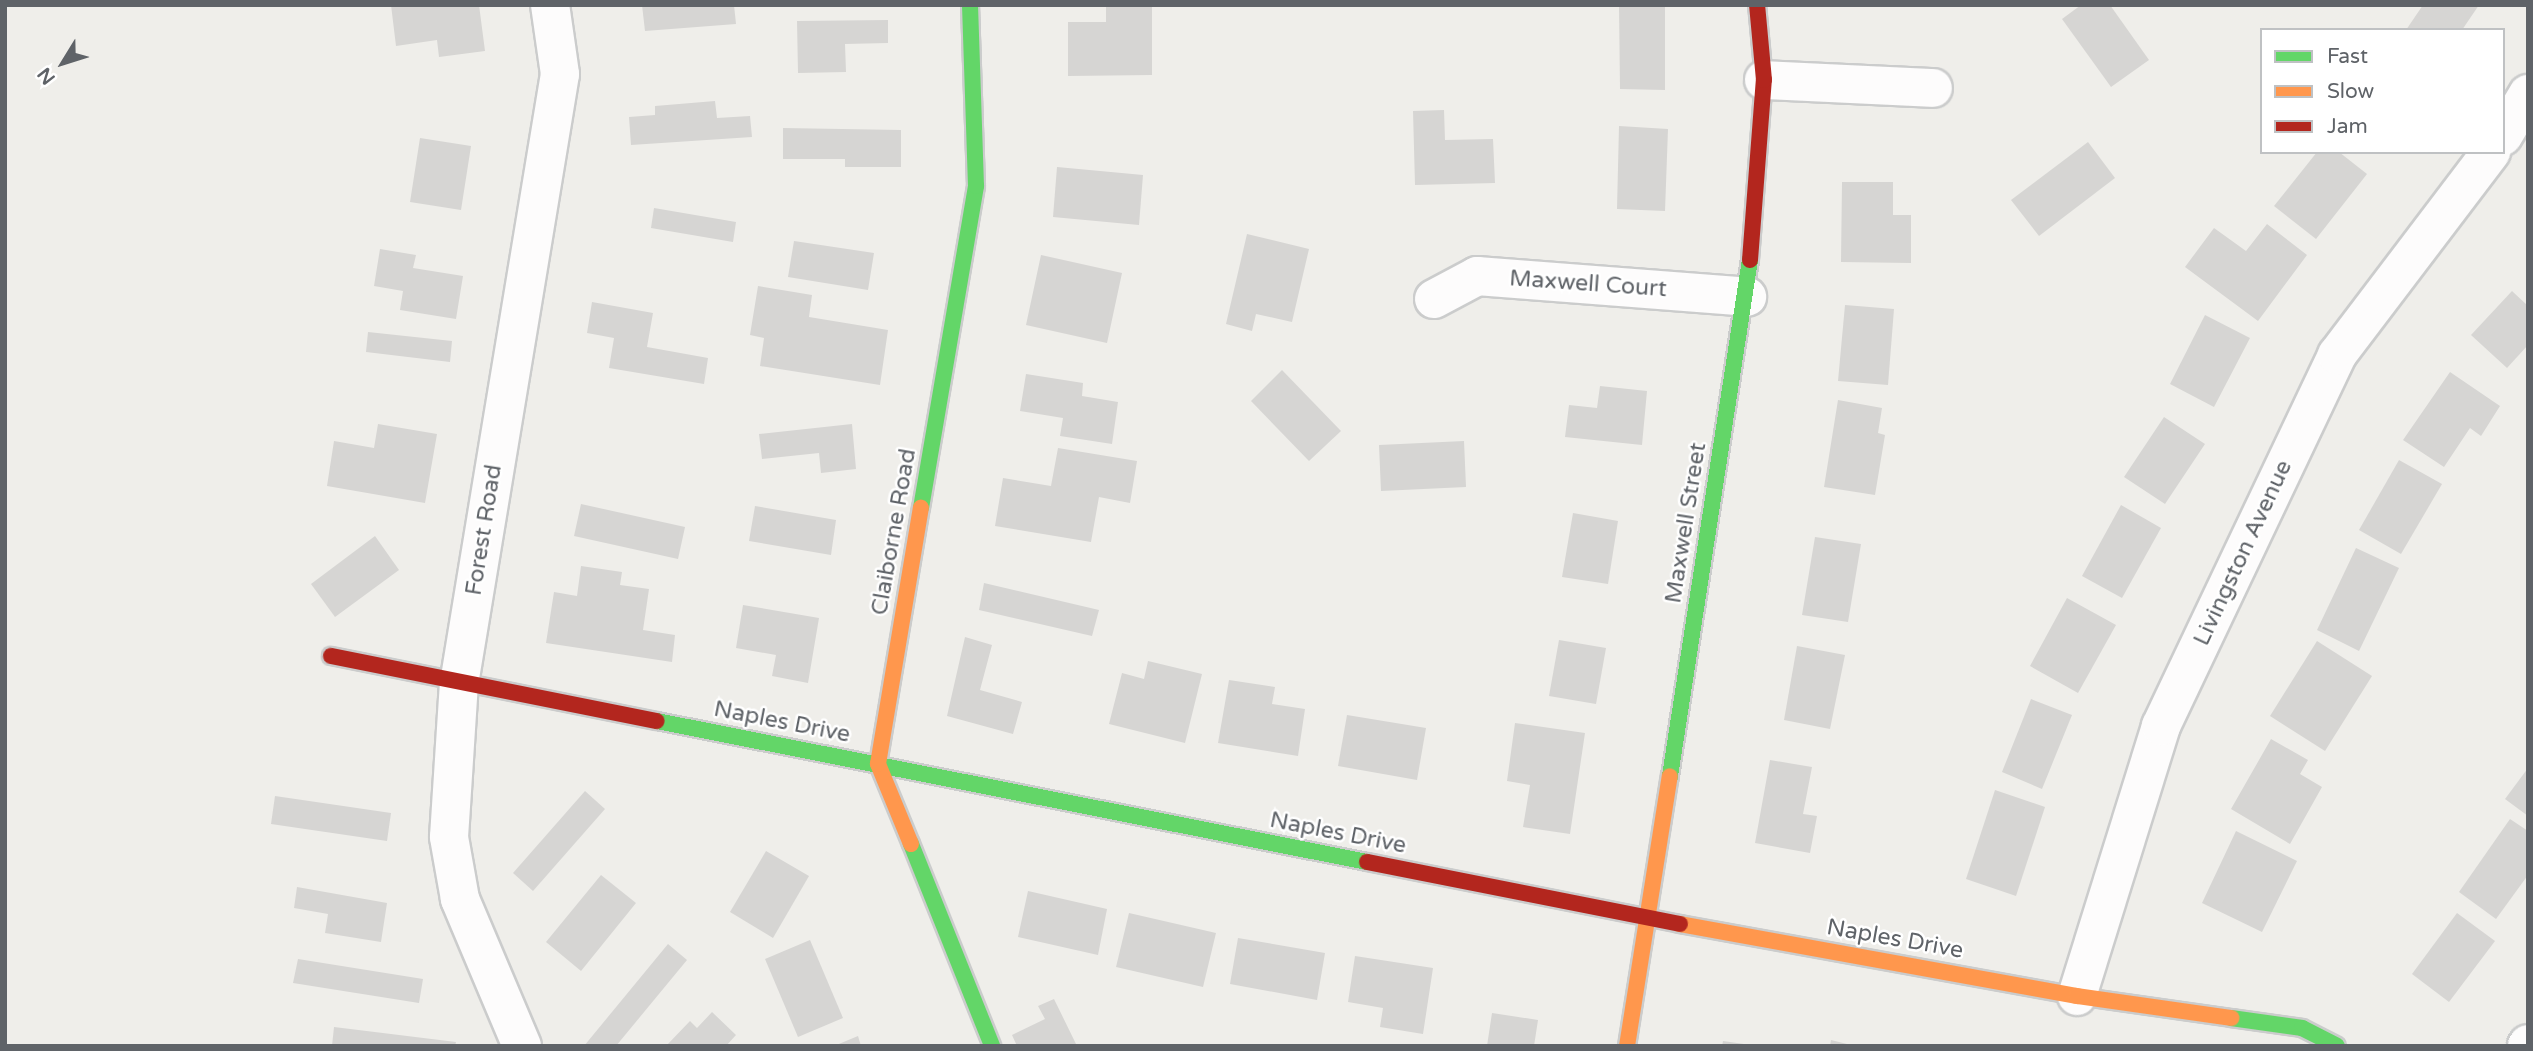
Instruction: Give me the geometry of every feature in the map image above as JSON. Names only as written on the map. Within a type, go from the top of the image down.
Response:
[{"type":"street","name":"Forest Road","points":[[522,1046],[460,899],[449,837],[458,684],[560,74],[550,5]]},
{"type":"street","name":"Claiborne Road","points":[[878,764],[976,186],[970,5]]},
{"type":"street","name":"Maxwell Street","points":[[1627,1046],[1644,917],[1747,297],[1764,80],[1757,5]]},
{"type":"street","points":[[1764,80],[1933,88]]},
{"type":"street","points":[[2505,133],[2528,94]]},
{"type":"street","name":"Livingston Avenue","points":[[2077,996],[2161,726],[2337,355],[2489,154]]},
{"type":"street","name":"Maxwell Court","points":[[1434,299],[1477,276],[1747,297]]},
{"type":"street","name":"Naples Drive","points":[[331,656],[458,684],[878,764],[1644,917],[2077,996],[2302,1028],[2337,1046]]},
{"type":"street","points":[[878,764],[992,1046]]},
{"type":"building","points":[[391,5],[479,5],[485,51],[439,57],[437,40],[396,46]]},
{"type":"building","points":[[642,5],[734,5],[736,24],[645,31]]},
{"type":"building","points":[[1106,5],[1152,5],[1152,75],[1068,76],[1068,22],[1106,22]]},
{"type":"building","points":[[1619,5],[1665,6],[1665,90],[1620,89]]},
{"type":"building","points":[[2081,5],[2110,5],[2149,60],[2111,87],[2062,19]]},
{"type":"building","points":[[2423,5],[2479,5],[2463,28],[2407,28]]},
{"type":"building","points":[[888,20],[888,43],[845,44],[846,72],[798,73],[797,21]]},
{"type":"building","points":[[715,101],[717,118],[750,116],[752,137],[631,145],[629,117],[655,115],[655,106]]},
{"type":"building","points":[[1444,110],[1445,140],[1493,139],[1495,183],[1415,185],[1413,111]]},
{"type":"building","points":[[1619,126],[1668,129],[1665,211],[1617,209]]},
{"type":"building","points":[[783,128],[901,130],[901,167],[845,167],[845,159],[783,159]]},
{"type":"building","points":[[420,138],[471,146],[461,210],[410,202]]},
{"type":"building","points":[[2088,142],[2115,178],[2039,236],[2011,200]]},
{"type":"building","points":[[2315,154],[2342,154],[2367,174],[2316,239],[2274,206]]},
{"type":"building","points":[[1057,167],[1143,175],[1139,225],[1053,217]]},
{"type":"building","points":[[1842,182],[1893,182],[1893,215],[1911,215],[1911,263],[1841,262]]},
{"type":"building","points":[[654,208],[736,222],[733,242],[651,228]]},
{"type":"building","points":[[2267,224],[2307,255],[2258,321],[2185,267],[2214,228],[2246,251]]},
{"type":"building","points":[[1247,234],[1309,249],[1292,322],[1256,314],[1252,331],[1226,324]]},
{"type":"building","points":[[794,241],[874,253],[868,290],[788,277]]},
{"type":"building","points":[[380,249],[416,255],[413,268],[463,276],[456,319],[400,310],[403,291],[374,286]]},
{"type":"building","points":[[1041,255],[1122,273],[1107,343],[1026,325]]},
{"type":"building","points":[[758,286],[812,295],[809,317],[888,330],[880,385],[760,366],[764,338],[750,335]]},
{"type":"building","points":[[2512,291],[2528,306],[2528,345],[2507,368],[2471,335]]},
{"type":"building","points":[[592,302],[653,313],[647,347],[708,358],[704,384],[609,368],[614,338],[587,333]]},
{"type":"building","points":[[1845,305],[1894,309],[1888,385],[1838,381]]},
{"type":"building","points":[[2205,315],[2250,338],[2214,407],[2170,384]]},
{"type":"building","points":[[368,332],[452,341],[450,362],[366,352]]},
{"type":"building","points":[[1282,370],[1341,431],[1309,461],[1251,401]]},
{"type":"building","points":[[2450,372],[2500,406],[2481,436],[2470,428],[2444,467],[2403,440]]},
{"type":"building","points":[[1026,374],[1083,383],[1082,396],[1118,402],[1112,444],[1060,436],[1063,418],[1020,411]]},
{"type":"building","points":[[1600,386],[1647,391],[1642,445],[1565,437],[1569,405],[1597,408]]},
{"type":"building","points":[[1838,400],[1882,408],[1878,433],[1885,435],[1875,495],[1824,487]]},
{"type":"building","points":[[2164,417],[2205,444],[2165,504],[2124,477]]},
{"type":"building","points":[[378,424],[437,434],[425,503],[327,486],[334,441],[374,448]]},
{"type":"building","points":[[852,424],[856,469],[821,473],[819,453],[762,459],[759,434]]},
{"type":"building","points":[[1464,441],[1466,487],[1381,491],[1379,445]]},
{"type":"building","points":[[1058,448],[1137,461],[1130,503],[1099,497],[1091,542],[995,526],[1003,478],[1051,486]]},
{"type":"building","points":[[2399,460],[2442,484],[2401,554],[2359,530]]},
{"type":"building","points":[[581,504],[685,527],[678,559],[574,536]]},
{"type":"building","points":[[2121,505],[2161,528],[2122,598],[2082,576]]},
{"type":"building","points":[[755,506],[836,520],[831,555],[749,541]]},
{"type":"building","points":[[1573,513],[1618,521],[1608,584],[1562,577]]},
{"type":"building","points":[[375,536],[399,570],[335,617],[311,584]]},
{"type":"building","points":[[1815,537],[1861,544],[1848,622],[1802,615]]},
{"type":"building","points":[[2356,548],[2399,568],[2359,651],[2317,630]]},
{"type":"building","points":[[581,566],[622,572],[620,585],[649,589],[643,630],[675,635],[672,662],[546,643],[554,592],[577,596]]},
{"type":"building","points":[[984,583],[1099,610],[1092,636],[979,610]]},
{"type":"building","points":[[2067,598],[2116,625],[2078,693],[2030,666]]},
{"type":"building","points":[[743,605],[819,618],[808,683],[772,676],[776,655],[736,648]]},
{"type":"building","points":[[965,637],[992,645],[980,690],[1022,702],[1013,734],[947,716]]},
{"type":"building","points":[[1559,640],[1606,648],[1596,704],[1549,696]]},
{"type":"building","points":[[2317,641],[2372,676],[2325,751],[2270,716]]},
{"type":"building","points":[[1797,646],[1845,655],[1830,729],[1784,720]]},
{"type":"building","points":[[1148,661],[1202,674],[1185,743],[1109,724],[1122,673],[1144,679]]},
{"type":"building","points":[[1229,680],[1275,687],[1272,704],[1305,709],[1298,756],[1218,743]]},
{"type":"building","points":[[2031,699],[2072,715],[2042,789],[2002,772]]},
{"type":"building","points":[[1347,715],[1426,728],[1417,780],[1338,766]]},
{"type":"building","points":[[1515,723],[1585,733],[1570,834],[1523,827],[1530,785],[1507,781]]},
{"type":"building","points":[[2271,739],[2308,760],[2300,774],[2322,787],[2290,844],[2231,809]]},
{"type":"building","points":[[1770,760],[1812,767],[1803,814],[1817,816],[1810,853],[1755,843]]},
{"type":"building","points":[[2528,768],[2528,816],[2505,799]]},
{"type":"building","points":[[1995,790],[2045,807],[2016,896],[1966,879]]},
{"type":"building","points":[[585,791],[605,809],[533,891],[513,873]]},
{"type":"building","points":[[275,796],[391,813],[387,841],[271,824]]},
{"type":"building","points":[[2510,819],[2528,831],[2528,875],[2496,919],[2459,892]]},
{"type":"building","points":[[2236,831],[2297,861],[2262,932],[2202,903]]},
{"type":"building","points":[[766,851],[809,876],[773,938],[730,912]]},
{"type":"building","points":[[601,875],[636,903],[581,971],[546,942]]},
{"type":"building","points":[[297,887],[387,903],[381,942],[325,933],[328,914],[294,908]]},
{"type":"building","points":[[1028,891],[1107,909],[1098,955],[1018,937]]},
{"type":"building","points":[[1129,913],[1216,933],[1203,987],[1116,967]]},
{"type":"building","points":[[2457,913],[2495,941],[2449,1002],[2412,974]]},
{"type":"building","points":[[1238,938],[1325,953],[1317,1000],[1230,984]]},
{"type":"building","points":[[810,940],[843,1018],[798,1037],[765,959]]},
{"type":"building","points":[[668,944],[687,960],[616,1046],[584,1046]]},
{"type":"building","points":[[1355,956],[1433,968],[1423,1034],[1380,1027],[1383,1008],[1348,1002]]},
{"type":"building","points":[[298,959],[423,979],[419,1003],[293,983]]},
{"type":"building","points":[[1054,999],[1077,1046],[1017,1046],[1012,1035],[1045,1019],[1038,1006]]},
{"type":"building","points":[[712,1012],[736,1035],[726,1046],[666,1046],[690,1021],[697,1028]]},
{"type":"building","points":[[1492,1013],[1538,1020],[1534,1046],[1487,1046]]},
{"type":"building","points":[[334,1027],[456,1042],[455,1046],[332,1046]]},
{"type":"building","points":[[858,1036],[861,1046],[834,1046]]},
{"type":"building","points":[[1831,1040],[1851,1045],[1851,1046],[1830,1046]]},
{"type":"building","points":[[1723,1041],[1744,1044],[1744,1046],[1722,1046]]},
{"type":"traffic: fast","points":[[921,508],[976,186],[970,5]]},
{"type":"traffic: fast","points":[[1670,776],[1750,260]]},
{"type":"traffic: fast","points":[[657,721],[1367,862]]},
{"type":"traffic: fast","points":[[911,844],[992,1046]]},
{"type":"traffic: fast","points":[[2231,1018],[2302,1028],[2337,1046]]},
{"type":"traffic: slow","points":[[911,844],[878,764],[921,508]]},
{"type":"traffic: slow","points":[[1627,1046],[1670,776]]},
{"type":"traffic: slow","points":[[1680,924],[2077,996],[2231,1018]]},
{"type":"traffic: jam","points":[[1750,260],[1764,80],[1757,5]]},
{"type":"traffic: jam","points":[[331,656],[657,721]]},
{"type":"traffic: jam","points":[[1367,862],[1680,924]]}]
